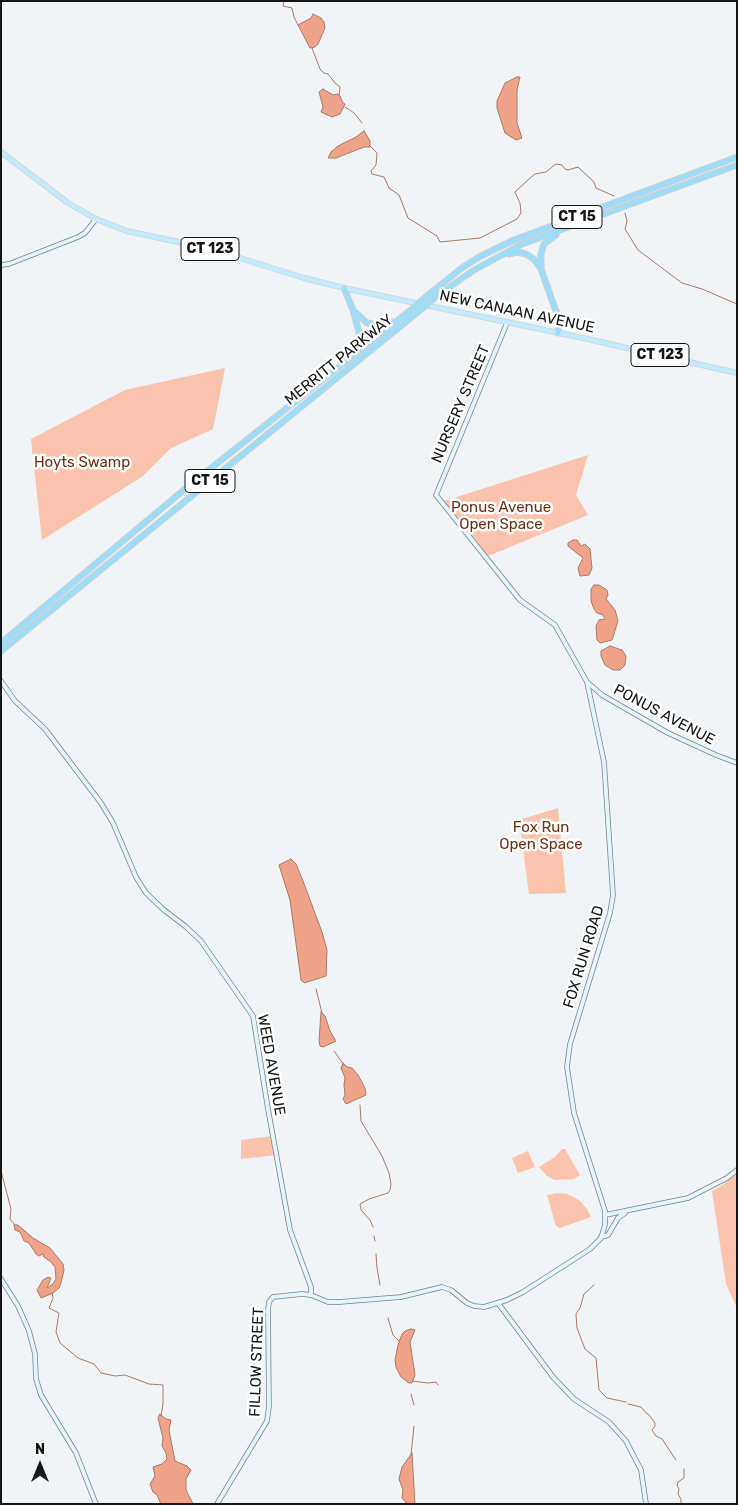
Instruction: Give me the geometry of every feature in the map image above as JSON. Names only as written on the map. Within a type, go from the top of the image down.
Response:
[{"type":"highway","name":"MERRITT PARKWAY","points":[[1,643],[192,484],[463,267],[514,240],[737,157]]},
{"type":"highway","name":"MERRITT PARKWAY","points":[[1,651],[438,295],[464,276],[522,244],[737,165]]},
{"type":"highway","points":[[541,269],[541,254],[544,244],[548,239],[571,226]]},
{"type":"highway","points":[[494,258],[514,252],[521,252],[531,256],[541,269],[559,320],[558,333]]},
{"type":"highway","points":[[338,367],[358,346],[359,332],[344,288]]},
{"type":"highway","points":[[353,310],[367,323],[376,325],[383,325],[401,317]]},
{"type":"main road","name":"CT 123","points":[[1,152],[68,203],[96,219]]},
{"type":"main road","name":"NEW CANAAN AVENUE","points":[[96,219],[127,231],[211,249],[344,288],[737,373]]},
{"type":"street","points":[[1,265],[9,264],[78,237],[85,233],[96,219]]},
{"type":"street","name":"NURSERY STREET","points":[[436,495],[507,323]]},
{"type":"street","name":"PONUS AVENUE","points":[[436,495],[520,600],[555,625],[587,682],[602,695],[668,733],[737,763]]},
{"type":"street","name":"WEED AVENUE","points":[[1,680],[15,701],[41,725],[110,816],[141,886],[150,898],[186,926],[200,941],[253,1016],[267,1106],[290,1230],[311,1287],[311,1295]]},
{"type":"street","name":"FOX RUN ROAD","points":[[587,682],[604,762],[613,895],[610,913],[570,1044],[567,1067],[574,1113],[605,1215]]},
{"type":"street","points":[[591,700],[602,695]]},
{"type":"street","points":[[601,1238],[605,1225],[605,1215],[688,1198],[727,1178],[737,1170]]},
{"type":"street","name":"FILLOW STREET","points":[[217,1504],[267,1421],[269,1406],[268,1319],[269,1302],[271,1299],[278,1295],[311,1295],[324,1302],[339,1302],[401,1296],[442,1287],[451,1290],[463,1301],[474,1306],[484,1307],[523,1292],[590,1249],[601,1238],[608,1235],[618,1218],[627,1211]]},
{"type":"street","points":[[605,1225],[614,1225]]},
{"type":"street","points":[[1,1279],[18,1306],[29,1331],[36,1354],[36,1379],[41,1395],[76,1453],[96,1504]]},
{"type":"street","points":[[498,1303],[552,1377],[574,1399],[609,1422],[626,1440],[641,1470],[646,1504]]},
{"type":"green space","name":"Hoyts Swamp","points":[[225,368],[213,429],[171,448],[143,476],[42,540],[31,439],[125,390]]},
{"type":"green space","name":"Ponus Avenue Open Space","points":[[588,455],[576,495],[588,515],[488,556],[461,521],[441,502]]},
{"type":"green space","name":"Fox Run Open Space","points":[[558,808],[566,893],[529,894],[519,820]]},
{"type":"green space","points":[[273,1136],[276,1155],[241,1159],[241,1140]]},
{"type":"green space","points":[[562,1149],[565,1149],[580,1175],[574,1179],[555,1180],[547,1176],[539,1167],[555,1157]]},
{"type":"green space","points":[[528,1151],[535,1167],[518,1173],[512,1158]]},
{"type":"green space","points":[[737,1174],[737,1308],[726,1284],[712,1191]]},
{"type":"green space","points":[[567,1194],[579,1200],[591,1217],[560,1228],[556,1226],[547,1195]]},
{"type":"shaded area","points":[[313,14],[321,18],[325,28],[318,44],[310,48],[298,25],[311,18]]},
{"type":"shaded area","points":[[520,77],[517,90],[517,123],[522,138],[516,140],[505,133],[497,108],[497,101],[505,83]]},
{"type":"shaded area","points":[[323,89],[333,95],[338,94],[340,96],[345,104],[340,114],[332,117],[321,112],[323,107],[319,92]]},
{"type":"shaded area","points":[[364,131],[370,141],[370,147],[364,147],[336,158],[328,158],[331,152],[338,146]]},
{"type":"shaded area","points":[[577,540],[581,546],[585,544],[590,549],[592,568],[589,575],[580,576],[578,568],[583,558],[568,546],[568,543]]},
{"type":"shaded area","points":[[594,585],[599,585],[607,590],[608,595],[606,599],[615,610],[618,621],[612,640],[600,643],[597,640],[596,626],[599,620],[605,619],[603,615],[597,613],[591,601],[591,589]]},
{"type":"shaded area","points":[[610,646],[622,650],[626,656],[625,665],[620,670],[613,670],[605,665],[601,656],[601,651]]},
{"type":"shaded area","points":[[291,859],[296,864],[303,881],[327,950],[326,976],[304,983],[301,980],[290,900],[279,865]]},
{"type":"shaded area","points":[[321,1012],[325,1016],[336,1041],[323,1047],[320,1046],[319,1041]]},
{"type":"shaded area","points":[[343,1063],[347,1067],[352,1068],[358,1075],[365,1088],[366,1095],[346,1104],[343,1099],[345,1095],[345,1078],[341,1068]]},
{"type":"shaded area","points":[[14,1225],[18,1225],[33,1238],[50,1248],[63,1264],[64,1270],[61,1283],[59,1288],[53,1293],[41,1298],[37,1290],[43,1280],[48,1277],[51,1278],[47,1288],[53,1284],[56,1279],[55,1267],[43,1254],[39,1256],[36,1254],[29,1243],[24,1241],[20,1232],[15,1230]]},
{"type":"shaded area","points":[[411,1329],[415,1330],[410,1342],[415,1375],[412,1383],[409,1383],[401,1377],[395,1360],[402,1334]]},
{"type":"shaded area","points":[[160,1414],[166,1419],[171,1420],[169,1430],[175,1461],[187,1466],[191,1470],[186,1479],[186,1490],[193,1504],[161,1504],[150,1484],[155,1476],[153,1467],[162,1464],[167,1459],[162,1446],[163,1438],[158,1418]]},
{"type":"shaded area","points":[[412,1453],[415,1504],[407,1504],[402,1498],[403,1490],[399,1479],[402,1467]]},
{"type":"waterway","points":[[284,1],[283,6],[292,8],[298,25]]},
{"type":"waterway","points":[[312,48],[320,69],[328,74],[340,87],[339,96]]},
{"type":"waterway","points":[[345,107],[354,113],[362,123]]},
{"type":"waterway","points":[[370,146],[377,153],[376,165],[371,171],[372,174],[384,177],[389,188],[399,195],[408,218],[437,236],[440,242],[480,238],[517,219],[521,213],[520,203],[515,192],[535,174],[546,172],[556,164],[562,165],[568,170],[578,167],[594,182],[596,188],[614,196]]},
{"type":"waterway","points":[[625,213],[627,221],[625,229],[638,250],[682,283],[702,289],[737,304]]},
{"type":"waterway","points":[[316,989],[322,1013]]},
{"type":"waterway","points":[[334,1051],[344,1065]]},
{"type":"waterway","points":[[360,1105],[361,1121],[382,1156],[391,1184],[388,1193],[360,1204],[361,1210],[370,1220],[373,1227]]},
{"type":"waterway","points":[[1,1171],[11,1209],[10,1219],[15,1225]]},
{"type":"waterway","points":[[374,1236],[375,1241]]},
{"type":"waterway","points":[[376,1254],[380,1285]]},
{"type":"waterway","points":[[594,1285],[584,1294],[576,1314],[577,1328],[585,1349],[596,1358],[599,1390],[607,1398],[626,1402]]},
{"type":"waterway","points":[[52,1293],[53,1298],[49,1308],[59,1313],[56,1332],[60,1343],[78,1358],[94,1364],[101,1373],[115,1376],[125,1375],[149,1384],[163,1385],[161,1416]]},
{"type":"waterway","points":[[388,1318],[393,1335],[399,1341]]},
{"type":"waterway","points":[[412,1381],[436,1382],[438,1385]]},
{"type":"waterway","points":[[411,1394],[414,1405]]},
{"type":"waterway","points":[[628,1404],[641,1407],[649,1415],[655,1423],[652,1430],[656,1436],[662,1439],[676,1460]]},
{"type":"waterway","points":[[411,1455],[414,1426]]},
{"type":"waterway","points":[[681,1504],[677,1486],[678,1482],[684,1478],[684,1469]]}]
